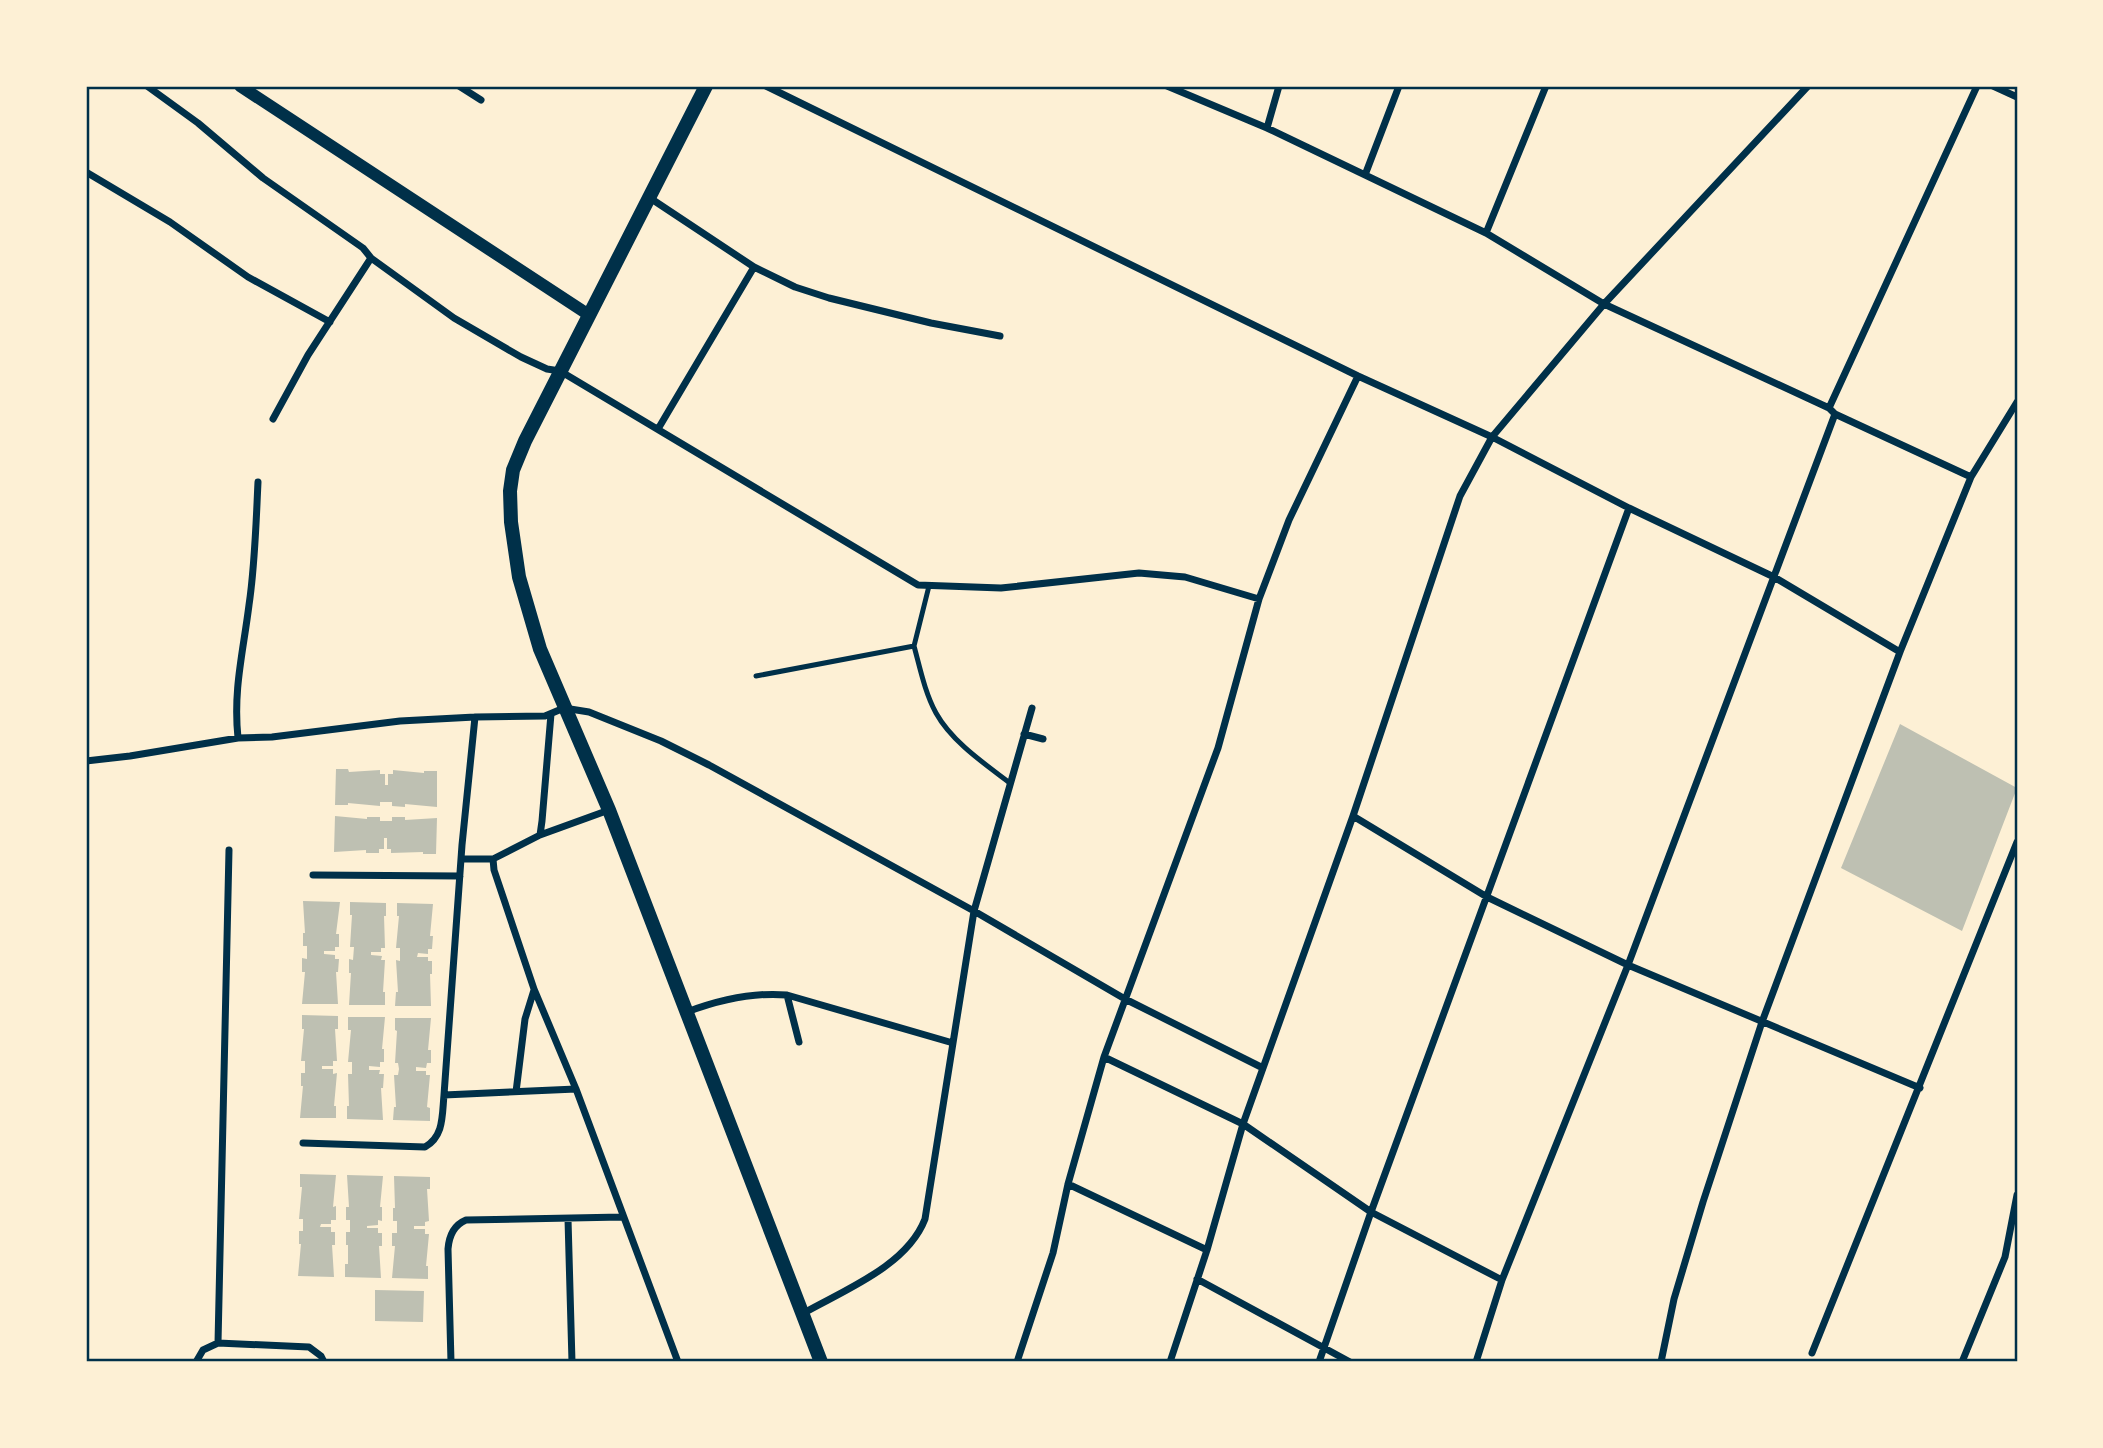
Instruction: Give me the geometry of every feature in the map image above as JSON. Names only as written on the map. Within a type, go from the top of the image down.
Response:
[{"type":"main road","points":[[706,86],[525,441],[513,470],[510,491],[511,522],[519,577],[558,711],[609,810],[821,1362]]},
{"type":"street","points":[[147,86],[198,123],[263,177],[363,247],[371,258],[436,306],[497,344],[547,369],[560,371],[918,585],[1002,588],[1139,573],[1185,577],[1259,598]]},
{"type":"street","points":[[240,86],[589,315]]},
{"type":"street","points":[[459,86],[481,100]]},
{"type":"street","points":[[766,86],[1358,376],[1492,437],[1629,508],[1774,577],[1900,652]]},
{"type":"street","points":[[1167,86],[1266,128],[1486,233],[1604,304],[1971,477]]},
{"type":"street","points":[[1266,128],[1279,86]]},
{"type":"street","points":[[1364,175],[1399,86]]},
{"type":"street","points":[[1486,233],[1546,86]]},
{"type":"street","points":[[1170,1362],[1207,1250],[1242,1124],[1353,816],[1460,496],[1492,437],[1604,304],[1808,86]]},
{"type":"street","points":[[1476,1362],[1502,1280],[1628,965],[1774,577],[1832,411],[1977,86]]},
{"type":"street","points":[[1993,86],[2017,97]]},
{"type":"street","points":[[86,172],[170,222],[248,277],[330,322]]},
{"type":"street","points":[[649,197],[754,267],[795,287],[931,323],[1000,336]]},
{"type":"street","points":[[273,419],[297,374],[371,258]]},
{"type":"street","points":[[658,429],[754,267]]},
{"type":"street","points":[[1017,1362],[1054,1254],[1068,1184],[1104,1058],[1218,748],[1259,598],[1289,520],[1358,376]]},
{"type":"street","points":[[1661,1362],[1674,1299],[1762,1022],[1900,652],[1971,477],[2017,401]]},
{"type":"street","points":[[238,738],[235,711],[249,604],[258,482]]},
{"type":"street","points":[[1319,1362],[1371,1212],[1629,508]]},
{"type":"street","points":[[803,1314],[887,1265],[912,1244],[925,1219],[974,911],[1032,708]]},
{"type":"street","points":[[540,835],[558,711]]},
{"type":"street","points":[[86,761],[238,738],[272,737],[400,721],[558,711],[589,712],[662,741],[744,784],[974,911],[1125,999],[1263,1069]]},
{"type":"street","points":[[303,1143],[425,1147],[434,1142],[439,1133],[475,717]]},
{"type":"street","points":[[1024,734],[1043,739]]},
{"type":"street","points":[[462,859],[493,859],[540,835],[609,810]]},
{"type":"street","points":[[1353,816],[1488,897],[1628,965],[1920,1088]]},
{"type":"street","points":[[1812,1353],[2017,842]]},
{"type":"street","points":[[218,1343],[229,850]]},
{"type":"street","points":[[493,859],[498,884],[518,935],[534,989],[576,1089],[678,1362]]},
{"type":"street","points":[[313,875],[460,876]]},
{"type":"street","points":[[516,1092],[524,1019],[534,989]]},
{"type":"street","points":[[687,1012],[716,1002],[748,996],[787,995],[953,1043]]},
{"type":"street","points":[[787,995],[799,1042]]},
{"type":"street","points":[[1104,1058],[1242,1124],[1371,1212],[1502,1280]]},
{"type":"street","points":[[444,1096],[576,1089]]},
{"type":"street","points":[[1068,1184],[1207,1250]]},
{"type":"street","points":[[1962,1362],[2005,1257],[2017,1195]]},
{"type":"street","points":[[451,1362],[449,1243],[455,1227],[460,1222],[622,1217]]},
{"type":"street","points":[[568,1219],[572,1362]]},
{"type":"street","points":[[1197,1279],[1350,1362]]},
{"type":"street","points":[[196,1362],[203,1350],[218,1343],[309,1347],[321,1356],[324,1362]]},
{"type":"lane","points":[[929,586],[914,646],[936,714],[977,759],[1010,783]]},
{"type":"lane","points":[[756,676],[914,646]]},
{"type":"building","points":[[1900,724],[2017,788],[1962,931],[1841,868]]},
{"type":"building","points":[[336,769],[348,769],[349,772],[380,770],[380,774],[385,774],[385,785],[388,785],[388,774],[393,774],[393,770],[424,773],[437,771],[437,807],[405,804],[405,807],[392,806],[392,802],[380,802],[380,806],[348,803],[335,805]]},
{"type":"building","points":[[335,816],[367,819],[380,817],[380,821],[392,821],[392,817],[405,817],[405,820],[437,818],[436,854],[391,853],[391,849],[387,849],[387,838],[384,838],[384,849],[379,849],[379,853],[366,853],[366,850],[334,852]]},
{"type":"building","points":[[303,901],[340,902],[336,934],[339,934],[339,947],[335,947],[335,951],[324,951],[324,954],[335,955],[335,959],[339,959],[336,972],[338,1004],[302,1004],[305,972],[302,972],[302,958],[307,959],[307,946],[303,946]]},
{"type":"building","points":[[350,902],[386,903],[385,948],[381,948],[381,952],[371,952],[371,955],[382,956],[381,960],[385,960],[385,1005],[349,1005],[349,959],[353,960],[354,947],[350,947]]},
{"type":"building","points":[[397,903],[433,904],[430,936],[433,936],[432,949],[428,949],[428,954],[418,953],[417,957],[428,957],[428,961],[432,961],[431,1006],[395,1006],[398,992],[396,960],[400,961],[400,948],[396,948],[399,916]]},
{"type":"building","points":[[302,1015],[338,1016],[338,1029],[335,1029],[337,1061],[333,1061],[333,1066],[322,1066],[322,1069],[333,1069],[333,1074],[337,1073],[334,1106],[336,1118],[300,1118],[303,1086],[301,1073],[305,1073],[305,1061],[301,1061],[304,1029]]},
{"type":"building","points":[[348,1017],[385,1017],[382,1049],[384,1062],[380,1062],[380,1067],[369,1066],[369,1070],[380,1070],[379,1074],[384,1074],[381,1088],[383,1120],[347,1119],[348,1074],[352,1074],[352,1062],[348,1062],[351,1030],[348,1030]]},
{"type":"building","points":[[395,1018],[431,1018],[428,1050],[431,1050],[431,1063],[427,1063],[426,1068],[416,1067],[416,1071],[426,1071],[426,1075],[430,1075],[427,1107],[430,1108],[430,1121],[393,1120],[396,1107],[394,1075],[398,1075],[399,1069],[398,1063],[395,1063]]},
{"type":"building","points":[[300,1174],[336,1175],[333,1207],[336,1206],[336,1220],[331,1220],[331,1224],[321,1224],[320,1227],[331,1227],[331,1232],[335,1232],[335,1245],[332,1245],[334,1277],[298,1276],[301,1244],[299,1231],[303,1231],[303,1219],[299,1219],[302,1187]]},
{"type":"building","points":[[347,1175],[383,1176],[380,1207],[382,1221],[378,1220],[378,1225],[367,1226],[378,1228],[378,1233],[382,1233],[382,1246],[379,1246],[381,1278],[345,1277],[345,1264],[348,1264],[346,1232],[350,1232],[350,1220],[346,1220],[346,1207],[349,1207]]},
{"type":"building","points":[[394,1176],[430,1177],[430,1189],[427,1189],[429,1221],[425,1222],[425,1226],[414,1226],[414,1229],[425,1229],[425,1234],[429,1234],[426,1266],[428,1279],[392,1278],[395,1246],[392,1246],[392,1233],[397,1233],[397,1221],[393,1221]]},
{"type":"building","points":[[375,1290],[424,1291],[423,1322],[375,1321]]}]
